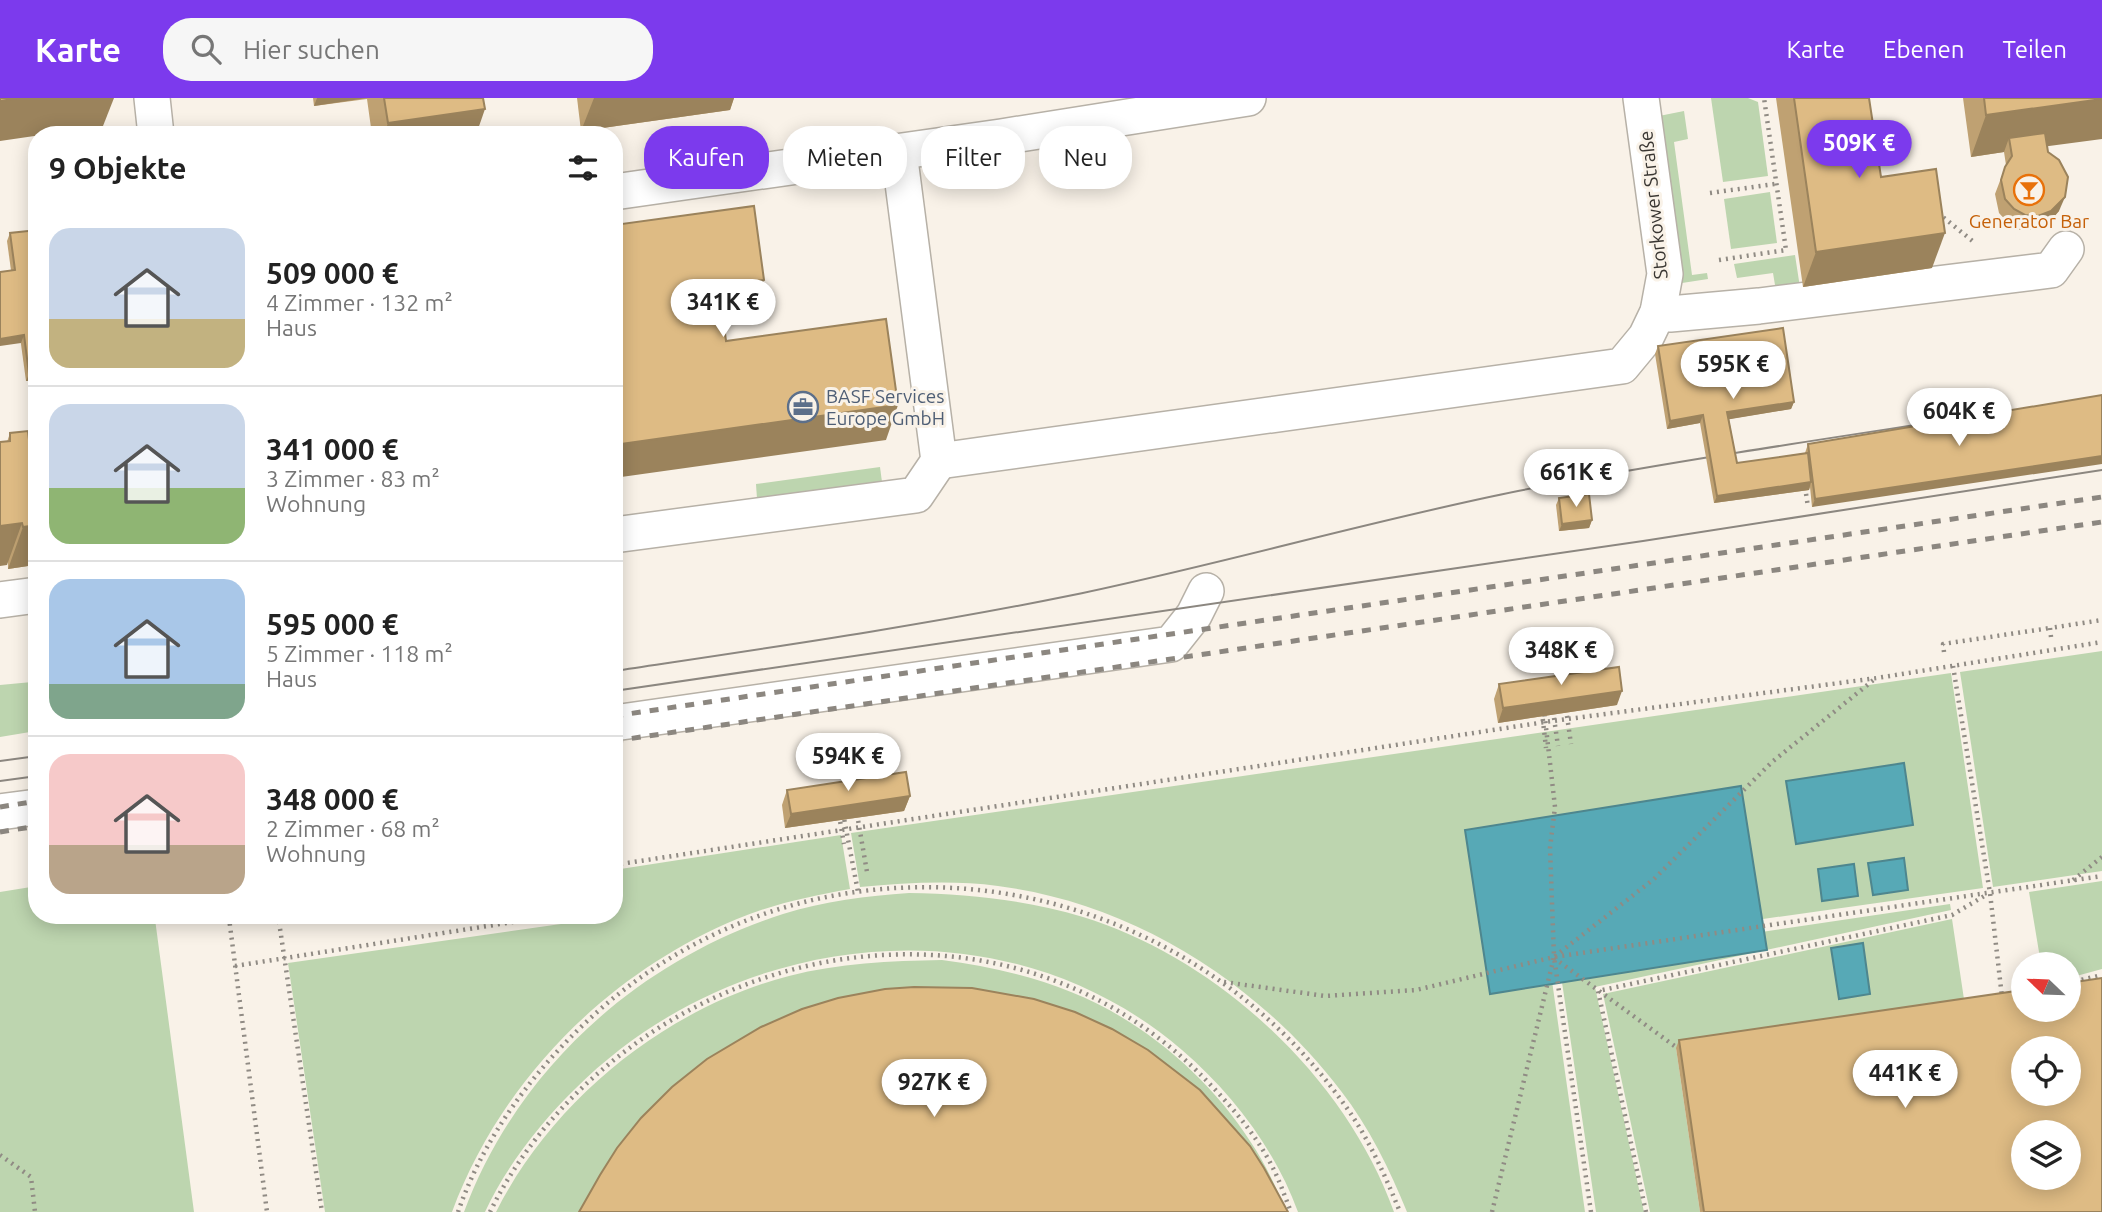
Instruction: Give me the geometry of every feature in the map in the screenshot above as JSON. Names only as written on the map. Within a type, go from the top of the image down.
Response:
[{"type":"lane","points":[[152,98],[155,126]]},
{"type":"lane","points":[[907,151],[1248,98]]},
{"type":"lane","name":"Storkower Straße","points":[[939,461],[1622,366],[1646,337],[1658,312],[1665,274],[1641,98]]},
{"type":"lane","points":[[623,191],[783,168]]},
{"type":"lane","points":[[623,534],[915,495],[939,461],[904,189]]},
{"type":"lane","points":[[1658,312],[1670,314],[1759,306],[2051,270],[2066,249]]},
{"type":"lane","points":[[623,722],[1171,644],[1194,615],[1206,590]]},
{"type":"lane","points":[[0,600],[28,596]]},
{"type":"lane","points":[[0,813],[28,808]]},
{"type":"path","points":[[1719,260],[1786,250],[1764,98]]},
{"type":"path","points":[[1710,193],[1776,184]]},
{"type":"path","points":[[1929,211],[1936,211]]},
{"type":"path","points":[[1804,481],[1808,507]]},
{"type":"path","points":[[1944,652],[1943,644],[2102,621]]},
{"type":"path","points":[[2050,628],[2051,637]]},
{"type":"path","points":[[623,863],[1545,719],[1565,719],[1877,678],[2102,642]]},
{"type":"path","points":[[1953,666],[1990,893],[2002,1000],[2011,998]]},
{"type":"path","points":[[1492,1212],[1554,957],[1654,879],[1772,762],[1877,678]]},
{"type":"path","points":[[1545,719],[1552,703],[1558,746]]},
{"type":"path","points":[[1563,704],[1565,719]]},
{"type":"path","points":[[1571,744],[1566,707],[1577,705]]},
{"type":"path","points":[[1544,707],[1555,807],[1550,848],[1554,957],[1591,1212]]},
{"type":"path","points":[[1529,712],[1542,710],[1546,748]]},
{"type":"path","points":[[842,804],[858,892]]},
{"type":"path","points":[[844,819],[848,809],[856,814],[867,872]]},
{"type":"path","points":[[856,814],[857,827]]},
{"type":"path","points":[[828,816],[839,815],[844,844]]},
{"type":"path","points":[[2072,881],[2102,857]]},
{"type":"path","points":[[1221,981],[1325,996],[1416,990],[1554,957],[2102,876]]},
{"type":"path","points":[[458,1212],[482,1156],[539,1072],[573,1034],[653,969],[724,930],[787,908],[858,892],[910,887],[956,888],[1037,898],[1079,910],[1155,940],[1221,981],[1286,1036],[1344,1104],[1366,1138],[1400,1212]]},
{"type":"path","points":[[1598,991],[1952,915],[1990,893]]},
{"type":"path","points":[[230,924],[267,1212]]},
{"type":"path","points":[[279,924],[322,1212]]},
{"type":"path","points":[[235,965],[498,924]]},
{"type":"path","points":[[490,1212],[535,1140],[561,1110],[611,1061],[643,1038],[694,1006],[752,982],[816,962],[901,954],[989,961],[1024,970],[1110,1005],[1144,1026],[1181,1056],[1237,1115],[1272,1166],[1291,1212]]},
{"type":"path","points":[[1554,957],[1687,1056]]},
{"type":"path","points":[[2081,980],[2102,975]]},
{"type":"path","points":[[1598,991],[1646,1212]]},
{"type":"path","points":[[0,1155],[31,1177],[35,1212]]},
{"type":"green space","points":[[1711,98],[1748,98],[1758,102],[1768,176],[1723,182]]},
{"type":"green space","points":[[1684,111],[1688,139],[1674,142],[1692,275],[1707,273],[1708,279],[1682,283],[1659,116]]},
{"type":"green space","points":[[1770,192],[1777,243],[1731,249],[1724,199]]},
{"type":"green space","points":[[1795,255],[1801,294],[1777,297],[1773,273],[1737,278],[1734,264]]},
{"type":"green space","points":[[880,467],[882,482],[757,499],[756,484]]},
{"type":"green space","points":[[2102,651],[2102,871],[1993,887],[1960,672]]},
{"type":"green space","points":[[1951,673],[1983,888],[1548,953],[1585,1212],[1407,1212],[1361,1119],[1308,1052],[1272,1016],[1232,983],[1189,954],[1144,930],[1097,910],[1048,895],[998,886],[929,883],[860,887],[851,833]]},
{"type":"green space","points":[[28,682],[28,732],[0,737],[0,685]]},
{"type":"green space","points":[[841,835],[850,889],[764,909],[737,919],[690,942],[645,969],[603,1001],[564,1036],[499,1118],[473,1164],[452,1212],[325,1212],[288,963],[561,924],[623,924],[623,869]]},
{"type":"green space","points":[[2102,881],[2102,969],[2081,975],[2081,952],[2039,952],[2029,892]]},
{"type":"green space","points":[[28,887],[28,924],[156,924],[194,1212],[0,1212],[0,892]]},
{"type":"green space","points":[[909,893],[997,899],[1062,911],[1133,936],[1182,962],[1229,993],[1272,1030],[1310,1071],[1344,1115],[1372,1163],[1394,1212],[1298,1212],[1277,1166],[1235,1104],[1182,1050],[1112,1001],[1035,969],[955,953],[873,952],[792,965],[713,993],[640,1035],[575,1089],[549,1116],[513,1162],[485,1212],[464,1212],[487,1160],[516,1112],[550,1067],[589,1027],[633,991],[680,960],[730,934],[783,914],[846,900]]},
{"type":"green space","points":[[1950,904],[1951,910],[1595,987],[1644,1212],[1596,1212],[1559,962]]},
{"type":"green space","points":[[1952,919],[1965,1006],[1676,1048],[1700,1212],[1650,1212],[1603,994]]},
{"type":"green space","points":[[942,960],[1008,972],[1055,986],[1097,1004],[1148,1035],[1194,1073],[1233,1117],[1261,1158],[1287,1212],[496,1212],[520,1171],[549,1132],[581,1096],[657,1035],[699,1010],[743,991],[789,976],[827,968]]},
{"type":"water","points":[[1904,763],[1913,825],[1796,844],[1786,781]]},
{"type":"water","points":[[1741,786],[1767,950],[1490,994],[1465,830]]},
{"type":"water","points":[[1904,858],[1908,890],[1873,895],[1868,863]]},
{"type":"water","points":[[1854,864],[1858,896],[1822,901],[1818,869]]},
{"type":"water","points":[[1863,943],[1870,994],[1839,999],[1831,948]]},
{"type":"building","points":[[384,98],[483,98],[485,109],[388,123]]},
{"type":"building","points":[[1794,98],[1869,98],[1881,177],[1936,169],[1945,233],[1816,252]]},
{"type":"building","points":[[1984,98],[2102,98],[2102,99],[1986,115]]},
{"type":"building","name":"Generator Bar","points":[[2045,133],[2048,152],[2059,160],[2068,177],[2065,197],[2051,211],[2038,216],[2025,215],[2014,209],[2005,199],[2001,180],[2012,156],[2009,138]]},
{"type":"building","points":[[754,206],[764,280],[719,286],[726,341],[886,319],[898,405],[623,444],[623,224]]},
{"type":"building","points":[[28,231],[28,366],[24,335],[0,339],[0,272],[15,270],[10,233]]},
{"type":"building","points":[[1783,328],[1794,402],[1727,412],[1737,463],[1808,453],[1811,482],[1717,496],[1703,415],[1670,421],[1658,346]]},
{"type":"building","points":[[2102,395],[2102,456],[1815,499],[1808,444]]},
{"type":"building","points":[[28,431],[28,526],[23,527],[22,523],[0,526],[0,442],[10,441],[10,433]]},
{"type":"building","points":[[1589,494],[1592,520],[1562,524],[1559,498]]},
{"type":"building","points":[[1619,667],[1622,691],[1503,708],[1499,684]]},
{"type":"building","points":[[906,772],[910,796],[791,814],[787,790]]},
{"type":"building","points":[[2102,978],[2102,1212],[1704,1212],[1679,1040],[2011,992],[2011,1022],[2081,1022],[2081,981]]},
{"type":"building","points":[[972,988],[1034,999],[1075,1012],[1148,1050],[1200,1090],[1250,1146],[1288,1212],[579,1212],[617,1148],[641,1118],[672,1087],[707,1059],[761,1027],[802,1009],[838,998],[885,989]]},
{"type":"tram line","points":[[623,670],[901,627],[1073,595],[1462,503],[1580,479],[2012,410]]},
{"type":"tram line","points":[[623,690],[1643,541],[2102,470]]},
{"type":"tram line","points":[[0,761],[28,757]]},
{"type":"tram line","points":[[0,781],[28,777]]},
{"type":"railway","points":[[623,715],[2102,497]]},
{"type":"railway","points":[[623,740],[2102,522]]},
{"type":"railway","points":[[0,807],[28,802]]},
{"type":"railway","points":[[0,832],[28,827]]},
{"type":"place","name":"Generator Bar","points":[[2029,190]]},
{"type":"place","name":"BASF Services Europe GmbH","points":[[803,407]]}]
